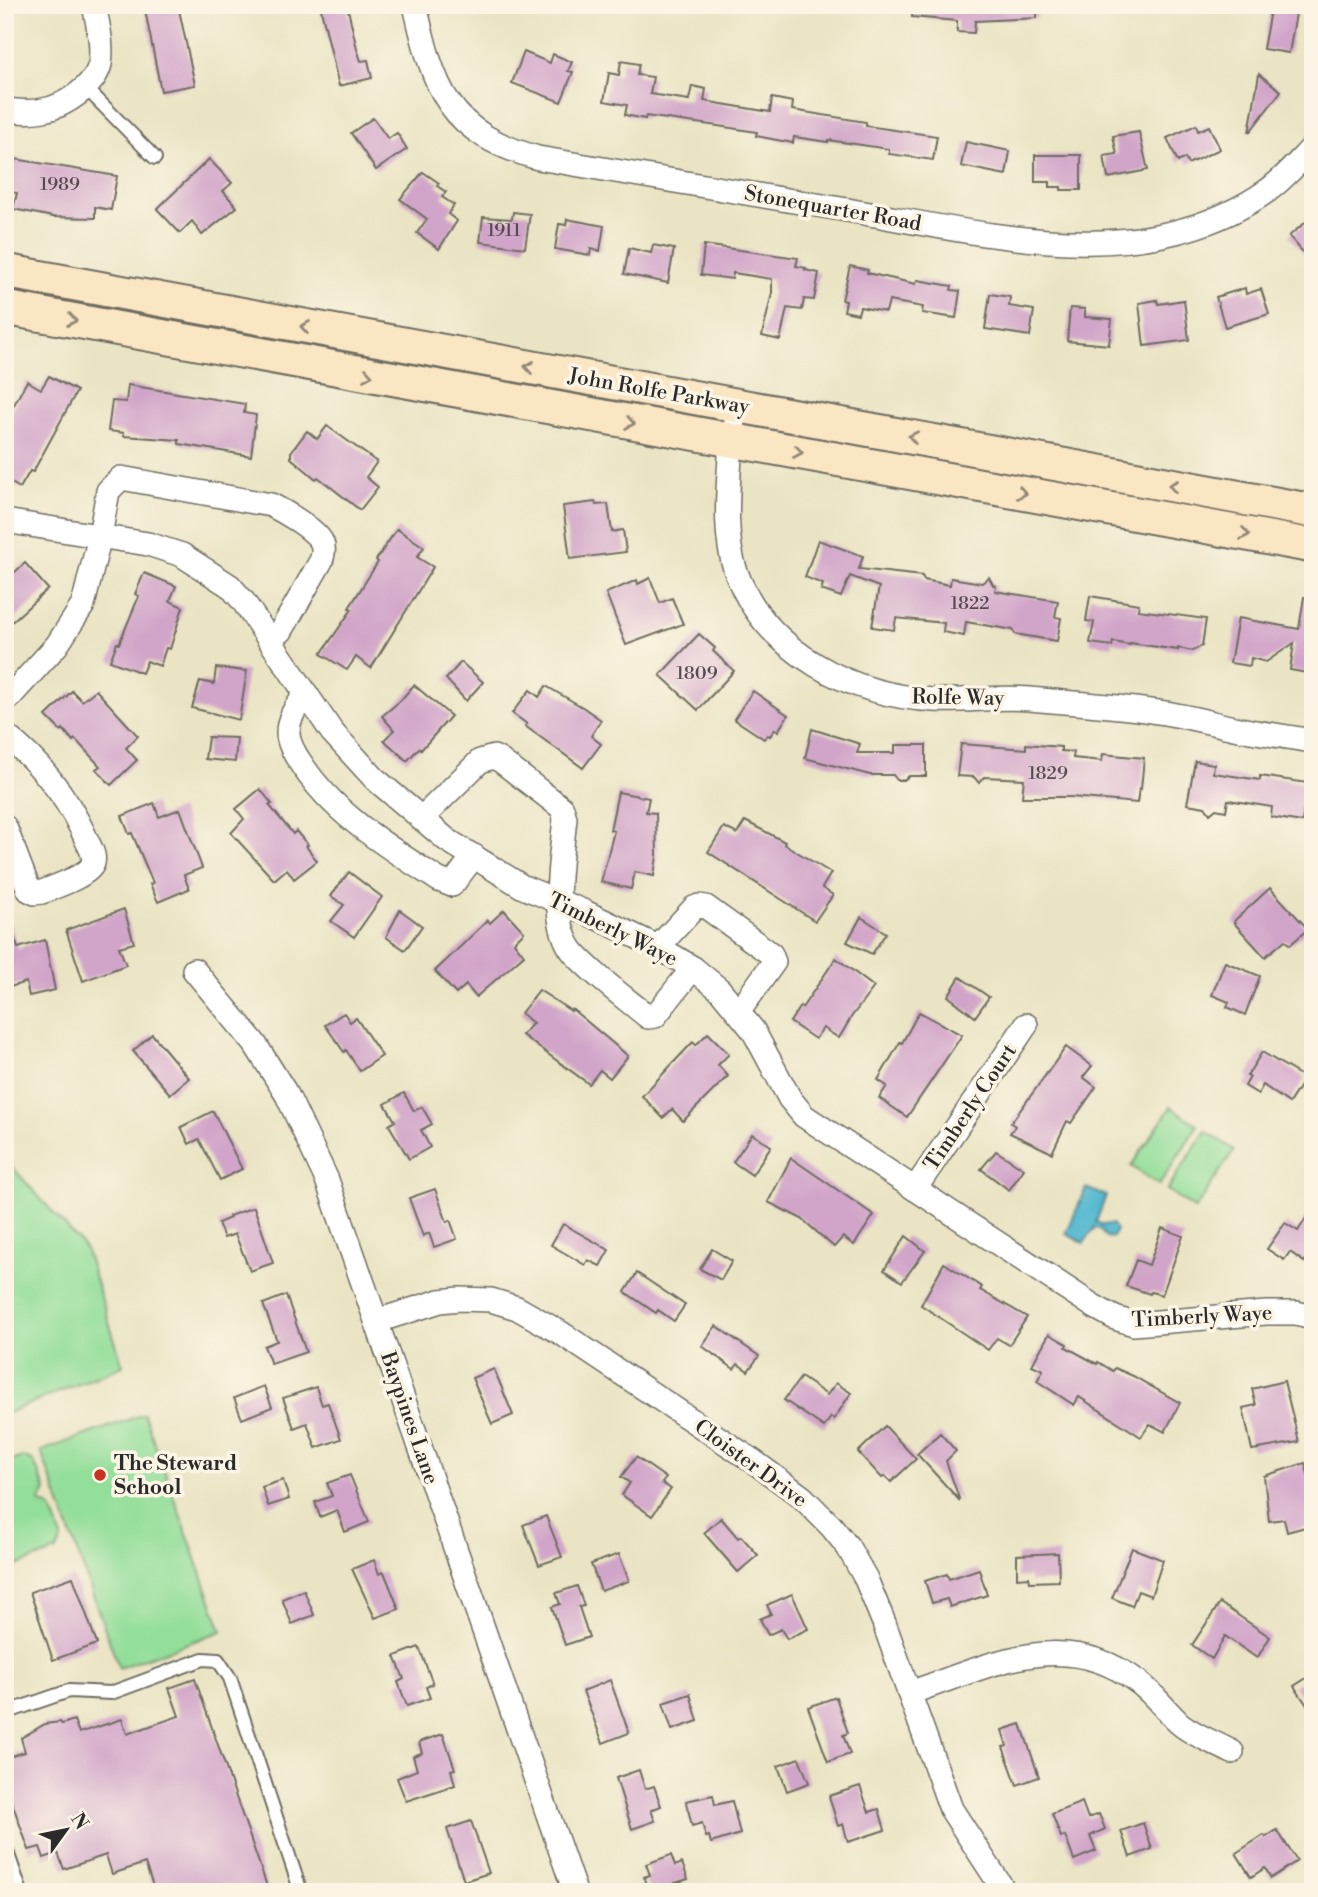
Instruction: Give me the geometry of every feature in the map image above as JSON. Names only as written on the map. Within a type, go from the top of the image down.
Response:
[{"type":"main road","name":"John Rolfe Parkway","points":[[5,271],[1313,511]]},
{"type":"main road","name":"John Rolfe Parkway","points":[[5,308],[1313,546]]},
{"type":"street","points":[[5,110],[44,110],[61,104],[92,81],[99,68],[102,50],[94,5]]},
{"type":"street","name":"Stonequarter Road","points":[[415,5],[431,70],[442,94],[472,128],[498,145],[538,158],[985,233],[1068,244],[1117,242],[1201,224],[1240,207],[1267,191],[1313,147]]},
{"type":"street","name":"Rolfe Way","points":[[741,405],[731,440],[729,518],[736,572],[766,622],[808,662],[857,685],[905,697],[935,700],[1021,698],[1153,711],[1313,741]]},
{"type":"street","points":[[5,702],[57,645],[76,616],[88,590],[108,491],[121,478],[256,500],[284,512],[320,539],[324,552],[281,631],[269,639]]},
{"type":"street","name":"Timberly Waye","points":[[5,521],[148,544],[182,555],[230,586],[332,732],[375,779],[421,819],[447,840],[523,887],[658,947],[693,968],[720,990],[753,1030],[790,1099],[804,1116],[1095,1307],[1134,1324],[1266,1312],[1296,1313],[1313,1317]]},
{"type":"street","points":[[306,694],[292,712],[288,735],[290,745],[310,777],[331,802],[356,824],[439,880],[452,885],[474,856]]},
{"type":"street","points":[[5,735],[37,765],[63,797],[82,828],[94,856],[93,865],[87,872],[35,893],[29,890],[5,827]]},
{"type":"street","points":[[421,819],[480,761],[494,758],[501,761],[562,808],[565,818],[558,901],[560,923],[573,953],[648,1017],[655,1016],[693,968]]},
{"type":"street","points":[[658,947],[694,908],[699,906],[706,907],[772,954],[774,962],[739,1012]]},
{"type":"street","name":"Baypines Lane","points":[[194,970],[255,1044],[298,1116],[327,1180],[575,1892]]},
{"type":"street","name":"Timberly Court","points":[[915,1189],[1026,1025]]},
{"type":"street","name":"Cloister Drive","points":[[377,1321],[440,1301],[459,1299],[491,1300],[517,1308],[561,1333],[753,1461],[802,1497],[848,1548],[866,1579],[951,1809],[1005,1892]]},
{"type":"street","points":[[909,1693],[1014,1658],[1050,1652],[1076,1654],[1120,1669],[1140,1683],[1178,1722],[1232,1752]]},
{"type":"lane","points":[[85,87],[155,159]]},
{"type":"lane","points":[[5,1713],[69,1690],[111,1693],[203,1659],[218,1660],[230,1678],[301,1892]]},
{"type":"lane","points":[[5,1846],[21,1892]]},
{"type":"green space","points":[[1171,1107],[1198,1125],[1159,1185],[1131,1166]]},
{"type":"green space","points":[[1206,1131],[1234,1150],[1195,1209],[1167,1190]]},
{"type":"green space","points":[[5,1159],[85,1248],[123,1366],[5,1414]]},
{"type":"green space","points":[[144,1414],[222,1631],[119,1668],[41,1451]]},
{"type":"green space","points":[[23,1457],[34,1462],[46,1491],[39,1502],[51,1508],[62,1538],[57,1551],[5,1570],[5,1463]]},
{"type":"water","points":[[1086,1188],[1106,1196],[1096,1222],[1103,1225],[1112,1224],[1116,1230],[1113,1237],[1106,1238],[1101,1230],[1095,1227],[1084,1243],[1066,1234]]},
{"type":"building","points":[[144,5],[178,5],[195,85],[161,91]]},
{"type":"building","points":[[320,5],[347,5],[361,61],[368,60],[372,78],[339,86]]},
{"type":"building","points":[[913,5],[1037,5],[1037,18],[975,21],[974,33],[957,32],[957,21],[912,17]]},
{"type":"building","points":[[1271,5],[1297,8],[1289,53],[1263,49]]},
{"type":"building","points":[[524,52],[550,63],[553,54],[572,62],[568,71],[573,72],[561,102],[512,83]]},
{"type":"building","points":[[621,61],[639,64],[637,75],[653,77],[650,94],[689,100],[692,86],[706,89],[704,101],[770,112],[772,98],[793,102],[792,110],[866,122],[866,126],[937,136],[933,160],[889,154],[889,149],[828,140],[794,137],[793,143],[756,136],[757,132],[625,115],[627,105],[604,101],[609,73],[619,75]]},
{"type":"building","points":[[1259,74],[1281,91],[1249,133]]},
{"type":"building","points":[[373,118],[388,139],[397,133],[407,149],[376,170],[351,133]]},
{"type":"building","points":[[1196,125],[1198,131],[1209,126],[1220,149],[1188,164],[1185,158],[1178,162],[1167,138]]},
{"type":"building","points":[[1139,132],[1148,170],[1108,178],[1104,156],[1117,154],[1113,136]]},
{"type":"building","points":[[966,142],[1010,151],[1006,175],[961,166]]},
{"type":"building","points":[[1035,155],[1081,155],[1081,190],[1061,190],[1061,187],[1050,187],[1050,182],[1035,182]]},
{"type":"building","points":[[9,158],[117,176],[111,210],[95,207],[95,218],[53,217],[13,209],[17,193],[5,191]]},
{"type":"building","points":[[209,159],[232,183],[223,191],[237,207],[202,235],[192,221],[180,233],[157,209]]},
{"type":"building","points":[[423,172],[439,183],[437,186],[446,192],[442,197],[454,205],[448,214],[457,221],[439,249],[417,233],[427,219],[400,199]]},
{"type":"building","points":[[513,212],[530,214],[525,248],[480,242],[483,217],[512,219]]},
{"type":"building","points":[[567,219],[604,226],[600,251],[591,249],[590,255],[555,249],[559,224],[566,225]]},
{"type":"building","points":[[1306,222],[1313,230],[1313,264],[1289,236]]},
{"type":"building","points":[[653,245],[674,249],[668,283],[624,274],[629,248],[651,253]]},
{"type":"building","points":[[704,245],[798,258],[796,266],[819,273],[814,300],[804,299],[802,310],[787,308],[780,340],[762,336],[772,293],[772,279],[733,273],[732,279],[701,275]]},
{"type":"building","points":[[850,266],[868,270],[867,273],[916,284],[917,280],[952,286],[951,290],[960,291],[956,318],[922,313],[923,307],[889,301],[886,312],[860,307],[858,314],[844,311],[846,301],[842,300]]},
{"type":"building","points":[[1245,288],[1246,294],[1261,289],[1269,314],[1225,327],[1216,297]]},
{"type":"building","points":[[990,294],[1010,297],[1009,306],[1034,310],[1030,336],[985,329]]},
{"type":"building","points":[[1157,300],[1158,304],[1184,300],[1189,340],[1144,346],[1139,303]]},
{"type":"building","points":[[1070,308],[1085,309],[1085,317],[1112,319],[1109,345],[1067,341]]},
{"type":"building","points":[[49,376],[77,391],[33,472],[30,471],[20,488],[5,479],[5,421],[27,381],[41,389]]},
{"type":"building","points":[[128,385],[245,404],[244,413],[256,415],[251,456],[179,444],[179,440],[124,436],[124,433],[108,431],[112,401],[126,402]]},
{"type":"building","points":[[327,426],[377,462],[366,477],[378,487],[360,510],[291,458],[291,452],[307,431],[317,439]]},
{"type":"building","points":[[595,502],[596,505],[608,504],[612,532],[623,530],[626,552],[570,559],[563,506]]},
{"type":"building","points":[[397,529],[424,547],[417,557],[433,567],[371,668],[356,657],[347,670],[321,654],[352,609],[349,608]]},
{"type":"building","points":[[818,540],[863,556],[859,569],[922,576],[924,580],[950,585],[951,578],[982,583],[989,577],[996,586],[995,591],[1058,601],[1055,617],[1061,618],[1057,641],[966,622],[964,636],[943,632],[944,623],[896,618],[894,630],[872,627],[879,587],[850,576],[841,597],[821,590],[823,584],[805,577]]},
{"type":"building","points":[[25,563],[48,589],[5,628],[5,581]]},
{"type":"building","points":[[144,573],[176,586],[170,601],[183,607],[170,649],[166,648],[160,666],[147,661],[142,673],[110,661],[139,596],[135,594]]},
{"type":"building","points":[[650,578],[660,603],[672,598],[683,624],[626,645],[606,593],[637,580],[638,584]]},
{"type":"building","points":[[1090,596],[1139,604],[1138,610],[1206,619],[1202,646],[1192,651],[1130,643],[1113,642],[1112,646],[1090,643],[1094,622],[1086,621]]},
{"type":"building","points":[[1304,597],[1313,597],[1313,674],[1290,670],[1294,643],[1266,662],[1251,658],[1250,666],[1230,663],[1238,618],[1299,629]]},
{"type":"building","points":[[699,634],[734,671],[698,710],[660,675]]},
{"type":"building","points":[[461,662],[483,682],[466,701],[446,679]]},
{"type":"building","points":[[216,668],[247,671],[239,720],[192,708],[200,681],[214,684]]},
{"type":"building","points":[[414,685],[451,716],[421,750],[419,748],[407,761],[384,740],[394,730],[382,716]]},
{"type":"building","points":[[546,686],[601,720],[591,736],[601,744],[583,768],[525,726],[527,724],[512,713],[530,690],[539,697]]},
{"type":"building","points":[[96,690],[138,736],[126,748],[137,760],[111,785],[96,769],[100,766],[75,739],[73,741],[46,716],[72,691],[82,701]]},
{"type":"building","points":[[753,691],[788,715],[778,731],[775,729],[764,739],[734,719]]},
{"type":"building","points":[[812,729],[860,744],[857,753],[895,753],[895,745],[926,745],[926,776],[909,776],[904,780],[897,780],[893,775],[870,775],[805,758]]},
{"type":"building","points":[[208,737],[237,738],[235,762],[205,759]]},
{"type":"building","points":[[961,744],[1026,749],[1026,744],[1061,747],[1061,751],[1074,752],[1073,758],[1102,761],[1103,754],[1144,758],[1137,803],[1071,797],[1022,797],[1024,779],[984,777],[979,783],[974,777],[957,776]]},
{"type":"building","points":[[1195,761],[1214,764],[1213,773],[1308,783],[1302,822],[1271,817],[1272,807],[1228,800],[1226,811],[1216,809],[1210,814],[1205,807],[1187,804]]},
{"type":"building","points":[[260,789],[272,804],[269,805],[293,834],[296,831],[308,845],[306,846],[317,861],[294,879],[287,869],[274,880],[231,833],[244,819],[236,809]]},
{"type":"building","points":[[618,792],[649,798],[646,812],[656,813],[657,856],[654,876],[635,872],[631,889],[601,882],[614,831],[610,830]]},
{"type":"building","points":[[154,803],[159,817],[180,809],[202,868],[184,875],[189,889],[158,902],[150,884],[153,883],[122,816]]},
{"type":"building","points":[[745,821],[785,842],[784,844],[831,873],[822,888],[833,895],[815,921],[708,852],[724,827],[737,834]]},
{"type":"building","points":[[349,872],[382,897],[354,937],[331,921],[344,905],[331,896]]},
{"type":"building","points":[[1270,888],[1308,929],[1290,945],[1285,940],[1265,957],[1234,923]]},
{"type":"building","points":[[124,909],[134,943],[119,947],[126,965],[83,981],[66,930]]},
{"type":"building","points":[[400,910],[422,926],[405,950],[386,937]]},
{"type":"building","points":[[504,910],[524,932],[514,942],[524,955],[476,997],[466,985],[456,994],[435,971],[488,920],[490,923]]},
{"type":"building","points":[[861,917],[886,933],[872,954],[847,942]]},
{"type":"building","points":[[5,919],[8,919],[18,948],[45,940],[55,990],[29,996],[26,982],[10,987],[5,971]]},
{"type":"building","points":[[836,958],[874,987],[839,1038],[823,1028],[815,1039],[790,1022]]},
{"type":"building","points":[[1225,962],[1260,976],[1245,1015],[1227,1007],[1229,1002],[1212,995]]},
{"type":"building","points":[[960,977],[989,997],[975,1017],[948,996]]},
{"type":"building","points":[[539,990],[571,1011],[572,1009],[628,1056],[610,1078],[600,1070],[589,1084],[522,1035],[533,1023],[521,1013]]},
{"type":"building","points":[[919,1012],[962,1035],[907,1117],[879,1098],[887,1086],[878,1080]]},
{"type":"building","points":[[344,1013],[350,1022],[356,1018],[382,1056],[360,1071],[325,1025]]},
{"type":"building","points":[[708,1033],[729,1054],[718,1065],[728,1076],[683,1121],[672,1109],[663,1118],[642,1096],[693,1042],[696,1045]]},
{"type":"building","points":[[152,1034],[189,1078],[170,1094],[133,1051]]},
{"type":"building","points":[[1066,1047],[1092,1066],[1083,1077],[1096,1087],[1071,1123],[1067,1121],[1052,1153],[1010,1133],[1015,1126],[1011,1123]]},
{"type":"building","points":[[1262,1052],[1305,1078],[1289,1103],[1263,1085],[1258,1094],[1245,1086],[1250,1077],[1247,1076]]},
{"type":"building","points":[[404,1093],[414,1111],[422,1107],[432,1124],[421,1130],[430,1147],[409,1159],[389,1125],[395,1121],[385,1104]]},
{"type":"building","points":[[213,1111],[242,1169],[220,1180],[199,1139],[189,1144],[181,1127]]},
{"type":"building","points":[[752,1134],[771,1146],[752,1175],[733,1162]]},
{"type":"building","points":[[996,1151],[1024,1169],[1009,1190],[981,1169]]},
{"type":"building","points":[[791,1158],[874,1215],[854,1245],[843,1237],[834,1247],[802,1219],[768,1202]]},
{"type":"building","points":[[435,1189],[447,1222],[450,1220],[457,1239],[434,1247],[429,1233],[423,1236],[409,1198]]},
{"type":"building","points":[[254,1207],[273,1263],[250,1271],[235,1234],[224,1238],[218,1223]]},
{"type":"building","points":[[1313,1207],[1313,1262],[1307,1258],[1304,1262],[1290,1252],[1284,1260],[1267,1249],[1285,1223],[1298,1231]]},
{"type":"building","points":[[563,1224],[609,1250],[600,1266],[588,1260],[585,1265],[551,1245]]},
{"type":"building","points":[[1162,1228],[1183,1236],[1162,1295],[1126,1286],[1136,1260],[1149,1265]]},
{"type":"building","points":[[906,1236],[925,1251],[902,1282],[884,1270]]},
{"type":"building","points":[[712,1249],[732,1261],[721,1280],[700,1269]]},
{"type":"building","points":[[944,1263],[982,1287],[980,1290],[1027,1317],[1009,1345],[997,1338],[988,1350],[921,1305]]},
{"type":"building","points":[[637,1273],[685,1305],[674,1321],[658,1310],[656,1313],[625,1292]]},
{"type":"building","points":[[286,1295],[306,1352],[271,1364],[264,1346],[277,1341],[263,1304]]},
{"type":"building","points":[[716,1326],[759,1356],[748,1371],[738,1364],[734,1369],[702,1346]]},
{"type":"building","points":[[1049,1334],[1097,1364],[1098,1362],[1113,1371],[1115,1368],[1133,1376],[1180,1403],[1165,1432],[1150,1424],[1141,1437],[1079,1397],[1074,1405],[1037,1381],[1043,1370],[1032,1365]]},
{"type":"building","points":[[494,1369],[513,1415],[492,1424],[472,1378]]},
{"type":"building","points":[[801,1377],[827,1395],[836,1383],[851,1393],[834,1419],[831,1417],[824,1427],[784,1400]]},
{"type":"building","points":[[1284,1381],[1299,1442],[1252,1450],[1243,1408],[1256,1405],[1252,1389]]},
{"type":"building","points":[[264,1386],[272,1407],[242,1419],[234,1398]]},
{"type":"building","points":[[316,1387],[322,1405],[328,1403],[341,1439],[316,1448],[307,1423],[294,1428],[283,1398]]},
{"type":"building","points":[[885,1426],[916,1459],[891,1482],[885,1476],[882,1478],[858,1452]]},
{"type":"building","points":[[940,1433],[956,1451],[946,1461],[960,1501],[917,1454]]},
{"type":"building","points":[[636,1457],[666,1478],[662,1483],[671,1489],[652,1516],[622,1495],[630,1483],[621,1477]]},
{"type":"building","points":[[1305,1463],[1313,1493],[1313,1525],[1287,1532],[1284,1519],[1269,1521],[1264,1476]]},
{"type":"building","points":[[350,1475],[369,1522],[345,1532],[337,1510],[320,1517],[315,1502],[332,1496],[327,1483]]},
{"type":"building","points":[[283,1480],[289,1499],[268,1506],[262,1487]]},
{"type":"building","points":[[546,1516],[562,1557],[539,1565],[523,1525]]},
{"type":"building","points":[[721,1518],[738,1538],[741,1536],[758,1555],[738,1572],[704,1533]]},
{"type":"building","points":[[1132,1548],[1163,1560],[1151,1596],[1138,1591],[1132,1606],[1112,1598]]},
{"type":"building","points":[[1058,1553],[1059,1581],[1030,1582],[1029,1577],[1017,1578],[1017,1555]]},
{"type":"building","points":[[619,1554],[629,1581],[601,1591],[591,1564]]},
{"type":"building","points":[[374,1560],[379,1574],[384,1572],[399,1609],[375,1618],[352,1569]]},
{"type":"building","points":[[979,1569],[987,1595],[950,1607],[947,1599],[932,1603],[925,1581],[947,1574],[949,1579]]},
{"type":"building","points":[[73,1577],[97,1644],[53,1660],[30,1592]]},
{"type":"building","points":[[577,1586],[584,1606],[579,1607],[589,1637],[565,1645],[552,1607],[560,1604],[556,1593]]},
{"type":"building","points":[[304,1590],[314,1615],[292,1624],[282,1599]]},
{"type":"building","points":[[792,1594],[808,1629],[787,1639],[781,1629],[768,1635],[760,1619],[771,1614],[767,1605]]},
{"type":"building","points":[[1220,1603],[1270,1637],[1257,1658],[1225,1636],[1212,1659],[1192,1645]]},
{"type":"building","points":[[419,1647],[433,1684],[426,1687],[430,1698],[407,1706],[398,1682],[404,1679],[395,1656]]},
{"type":"building","points":[[1313,1674],[1313,1714],[1294,1686]]},
{"type":"building","points":[[195,1679],[269,1892],[155,1892],[145,1863],[112,1874],[106,1855],[64,1869],[58,1853],[44,1858],[40,1847],[29,1850],[5,1783],[5,1758],[25,1752],[21,1738],[45,1724],[62,1724],[74,1720],[79,1733],[122,1719],[127,1734],[179,1716],[169,1688]]},
{"type":"building","points":[[610,1680],[629,1733],[603,1743],[583,1691]]},
{"type":"building","points":[[690,1694],[698,1721],[672,1730],[663,1703]]},
{"type":"building","points":[[836,1697],[848,1733],[843,1735],[850,1754],[828,1762],[808,1707]]},
{"type":"building","points":[[1021,1724],[1039,1777],[1017,1785],[1003,1747],[1007,1746],[1002,1730]]},
{"type":"building","points":[[443,1734],[455,1769],[451,1770],[455,1785],[406,1801],[397,1778],[417,1770],[413,1756],[422,1753],[419,1742]]},
{"type":"building","points":[[799,1758],[809,1783],[787,1791],[778,1766]]},
{"type":"building","points":[[639,1770],[645,1789],[654,1786],[661,1806],[651,1810],[655,1821],[632,1829],[616,1778]]},
{"type":"building","points":[[860,1786],[869,1812],[879,1809],[885,1830],[848,1842],[843,1824],[838,1826],[829,1796]]},
{"type":"building","points":[[713,1795],[715,1805],[732,1801],[740,1834],[711,1843],[702,1823],[692,1826],[686,1801]]},
{"type":"building","points":[[1082,1802],[1088,1818],[1099,1814],[1105,1829],[1090,1836],[1096,1851],[1074,1860],[1065,1836],[1061,1837],[1052,1814]]},
{"type":"building","points":[[471,1821],[489,1873],[464,1881],[447,1829]]},
{"type":"building","points":[[1143,1823],[1152,1849],[1130,1857],[1121,1831]]},
{"type":"building","points":[[1277,1830],[1297,1861],[1271,1878],[1265,1868],[1251,1877],[1236,1853]]},
{"type":"building","points":[[671,1855],[675,1866],[682,1863],[688,1879],[675,1883],[678,1892],[649,1892],[644,1877],[650,1875],[646,1864]]},
{"type":"place","name":"The Steward School","points":[[100,1475]]}]
